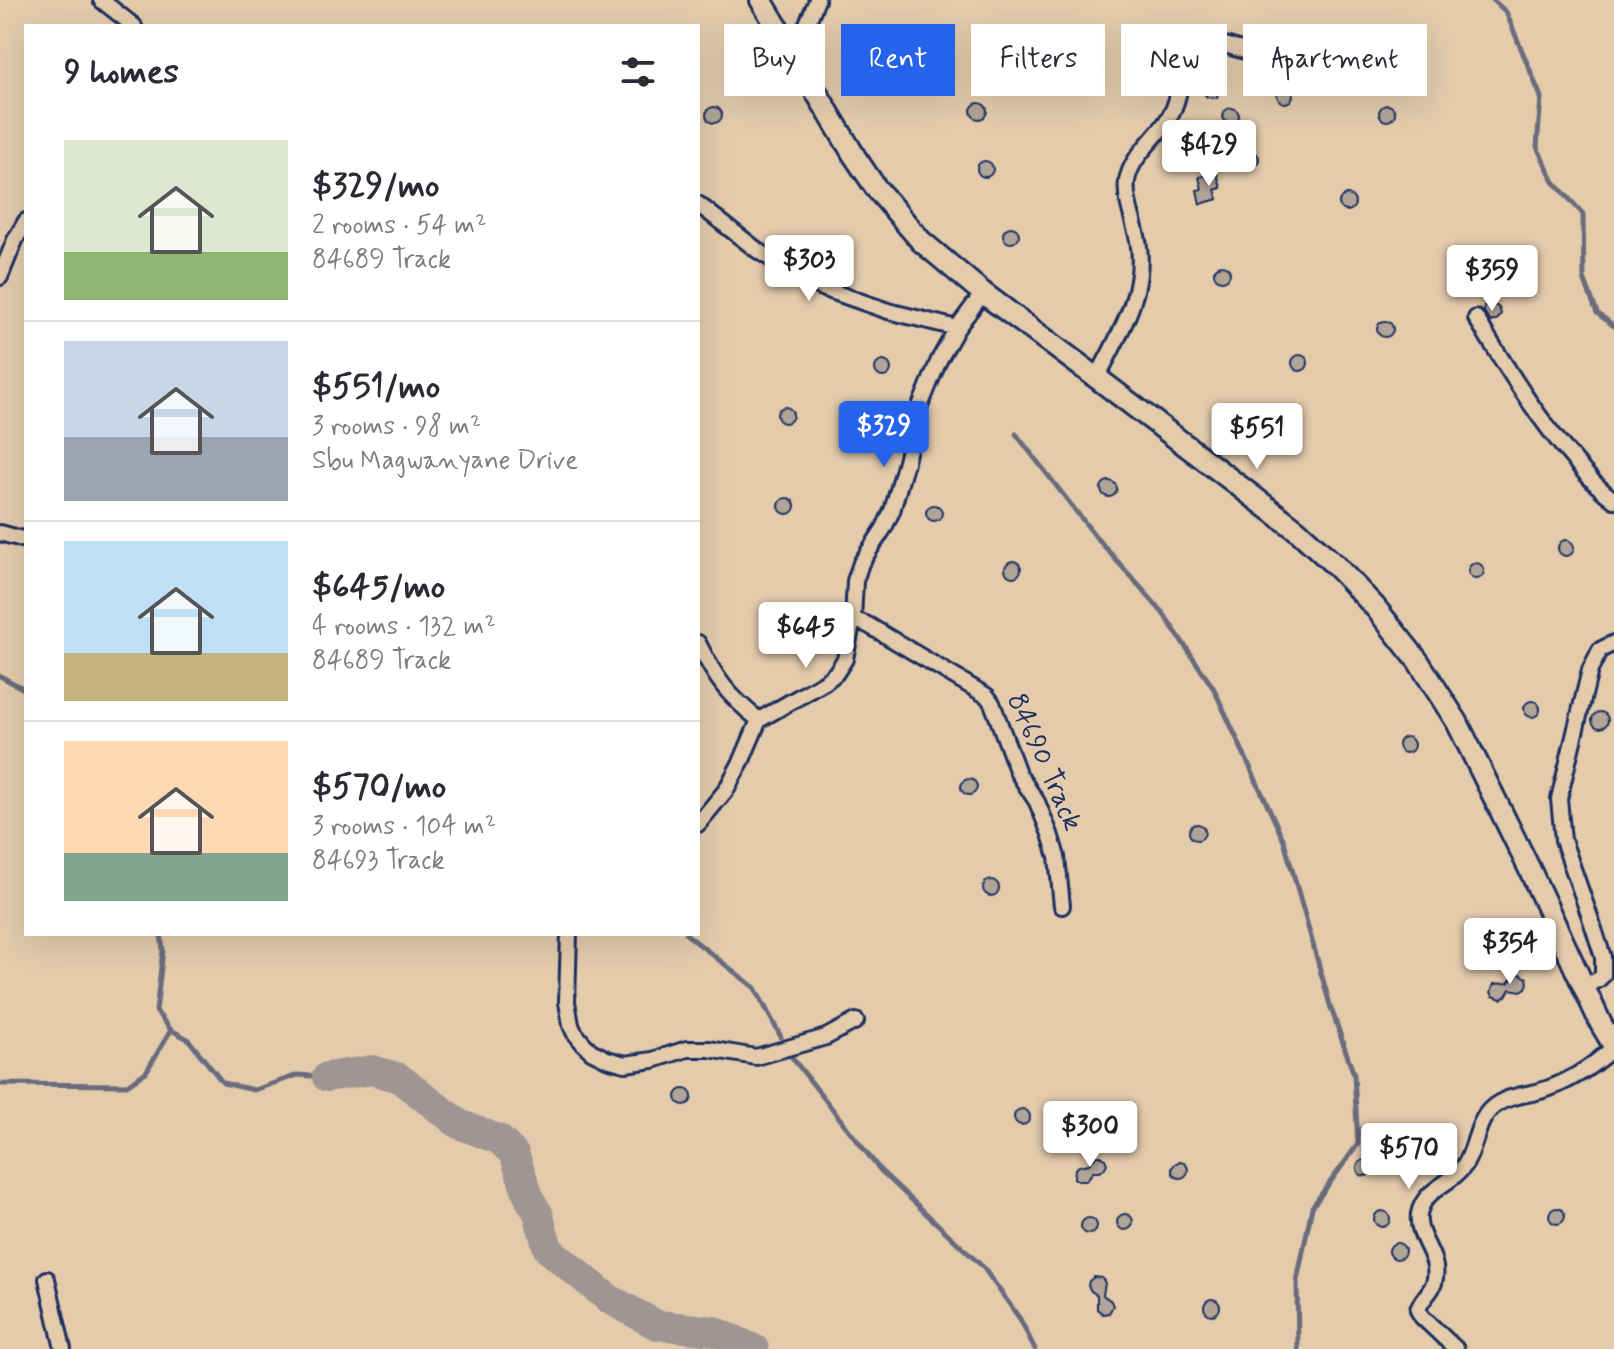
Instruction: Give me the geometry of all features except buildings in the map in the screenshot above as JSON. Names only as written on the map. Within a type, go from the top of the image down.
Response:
[{"type":"main road","points":[[761,0],[775,24]]},
{"type":"main road","points":[[819,96],[876,188],[921,241],[983,293],[1297,530],[1375,607],[1429,677],[1465,735],[1614,1047]]},
{"type":"street","points":[[101,0],[131,24]]},
{"type":"street","points":[[807,24],[817,0]]},
{"type":"street","points":[[1097,378],[1135,297],[1140,267],[1139,245],[1127,198],[1127,179],[1135,161],[1171,116],[1194,44],[1209,42],[1243,50]]},
{"type":"street","points":[[700,206],[757,250],[822,288],[888,311],[957,328]]},
{"type":"street","points":[[0,277],[24,224]]},
{"type":"street","points":[[700,822],[726,790],[759,720],[825,682],[845,659],[853,619],[855,581],[861,563],[892,511],[916,416],[939,360],[957,328],[983,293]]},
{"type":"street","points":[[1476,318],[1556,440],[1598,489],[1614,500]]},
{"type":"street","points":[[0,533],[24,539]]},
{"type":"street","name":"84690 Track","points":[[853,619],[987,696],[1018,773],[1037,802],[1050,834],[1057,857],[1062,906]]},
{"type":"street","points":[[1583,985],[1598,980],[1609,964],[1603,957],[1563,840],[1559,799],[1590,670],[1600,650],[1614,643]]},
{"type":"street","points":[[700,647],[727,692],[759,720]]},
{"type":"street","points":[[569,936],[567,1002],[571,1025],[577,1037],[591,1051],[607,1059],[625,1064],[653,1060],[687,1049],[709,1049],[756,1057],[815,1041],[856,1021]]},
{"type":"street","points":[[1456,1349],[1420,1314],[1418,1307],[1433,1287],[1436,1273],[1434,1259],[1419,1230],[1421,1207],[1435,1189],[1463,1169],[1485,1116],[1492,1107],[1580,1074],[1614,1047]]},
{"type":"street","points":[[47,1279],[63,1349]]},
{"type":"waterway","points":[[1493,0],[1506,12],[1541,97],[1537,147],[1554,182],[1583,214],[1584,279],[1597,313],[1614,326]]},
{"type":"waterway","points":[[1016,434],[1096,537],[1163,613],[1214,689],[1284,841],[1330,1005],[1354,1075],[1358,1144],[1312,1207],[1297,1281],[1298,1349]]},
{"type":"waterway","points":[[0,676],[24,689]]},
{"type":"waterway","points":[[161,936],[163,950],[156,1011],[171,1030],[188,1039],[223,1083],[254,1090],[298,1075],[327,1077]]},
{"type":"waterway","points":[[689,936],[755,988],[781,1037]]},
{"type":"waterway","points":[[0,1084],[127,1085],[146,1072],[171,1030]]},
{"type":"waterway","points":[[790,1055],[881,1171],[983,1267],[1020,1319],[1035,1349]]},
{"type":"waterway","points":[[327,1077],[372,1070],[399,1078],[459,1124],[500,1140],[514,1154],[530,1200],[538,1213],[548,1249],[609,1299],[657,1325],[714,1331],[754,1349]]}]
